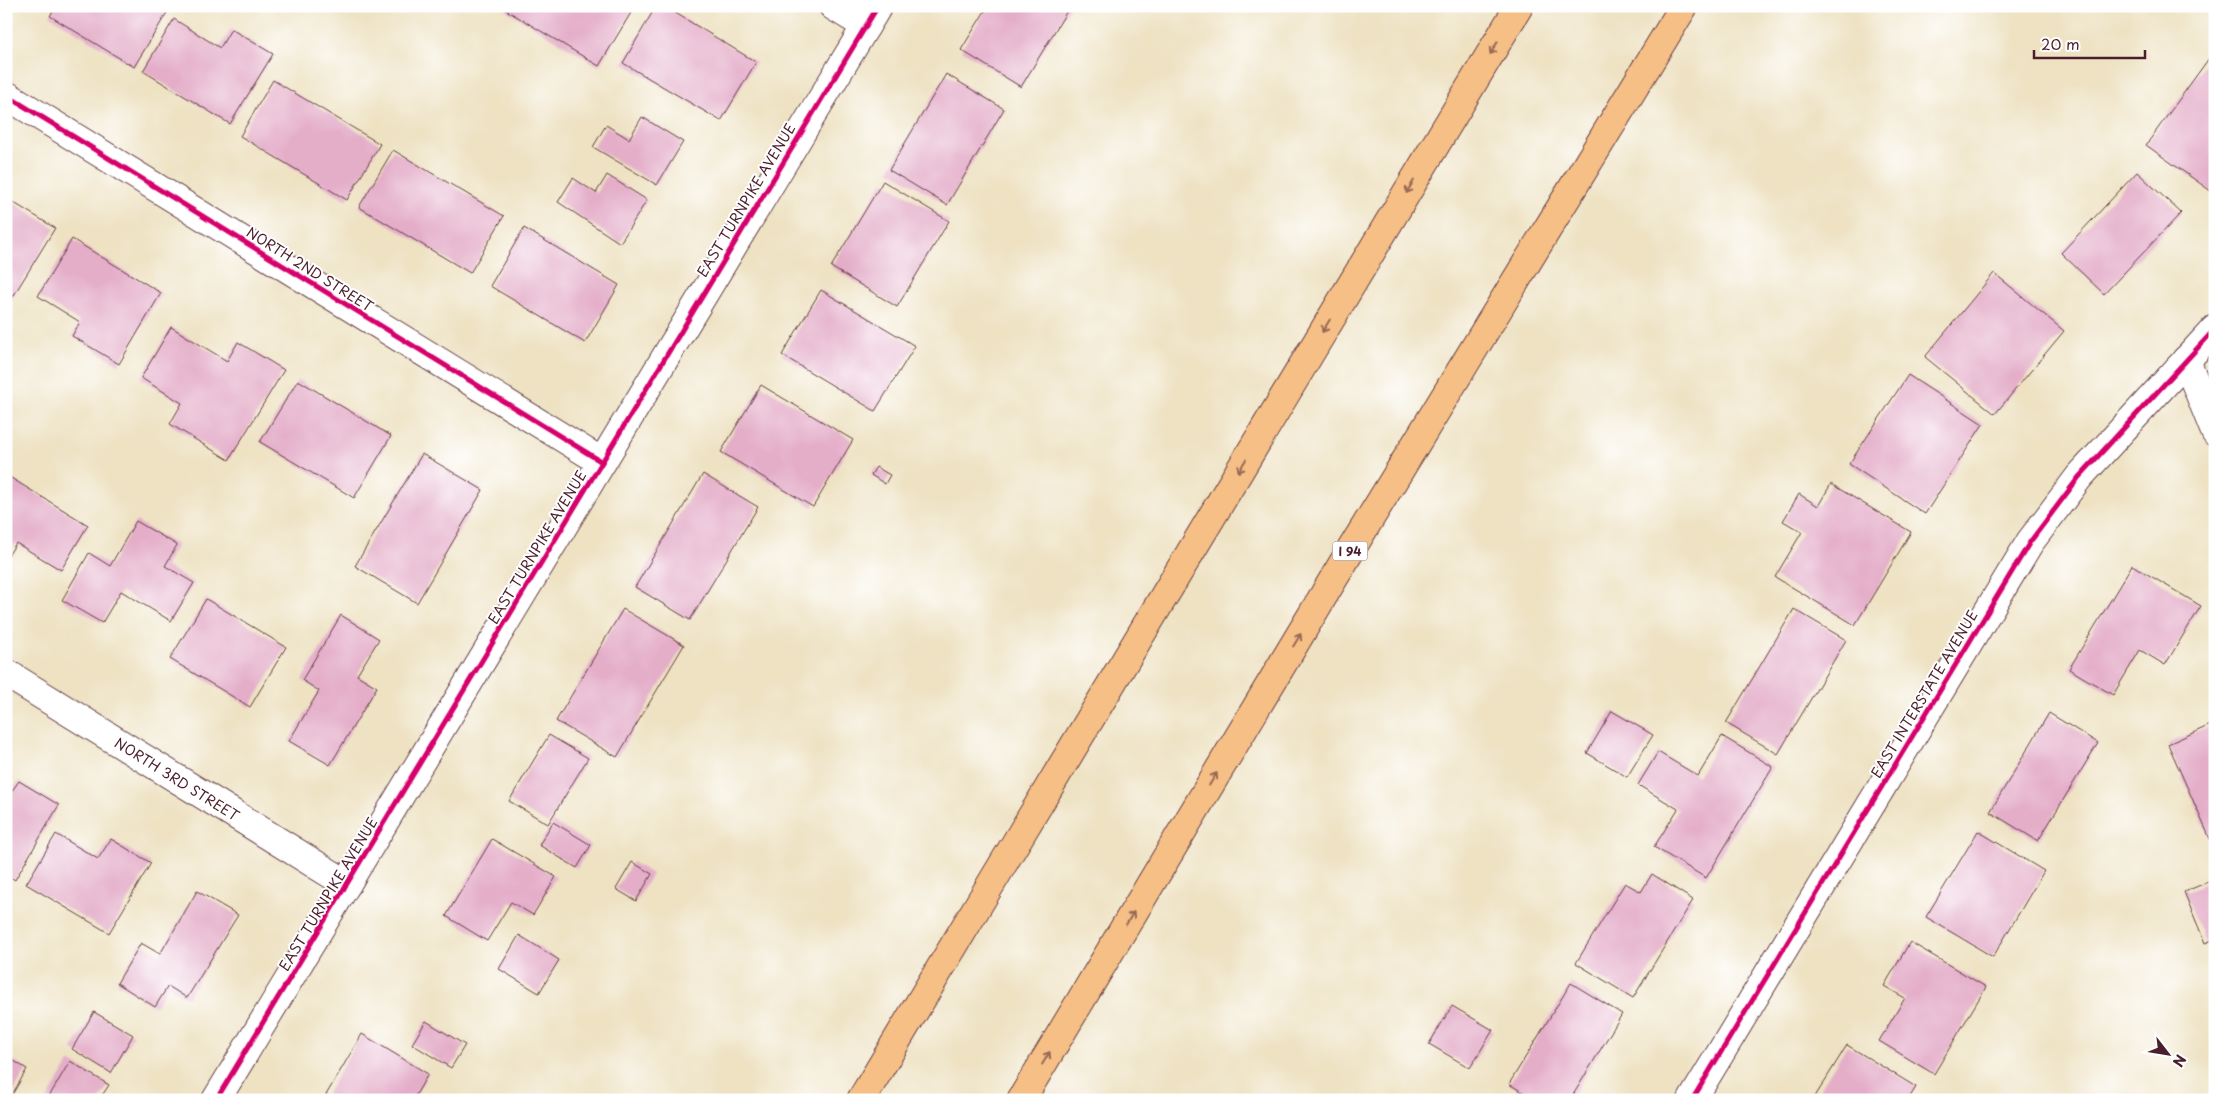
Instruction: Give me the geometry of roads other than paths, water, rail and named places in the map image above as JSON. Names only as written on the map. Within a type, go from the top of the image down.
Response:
[{"type":"highway","points":[[861,1100],[1519,6]]},
{"type":"highway","name":"I 94","points":[[1022,1100],[1352,548],[1684,6]]},
{"type":"street","points":[[833,6],[872,16]]},
{"type":"street","name":"EAST TURNPIKE AVENUE","points":[[216,1100],[872,16]]},
{"type":"street","name":"NORTH 2ND STREET","points":[[6,95],[602,462]]},
{"type":"street","name":"EAST INTERSTATE AVENUE","points":[[1692,1100],[2030,542],[2079,477],[2215,329]]},
{"type":"street","points":[[2186,360],[2215,432]]},
{"type":"street","name":"NORTH 3RD STREET","points":[[6,673],[347,884]]}]
